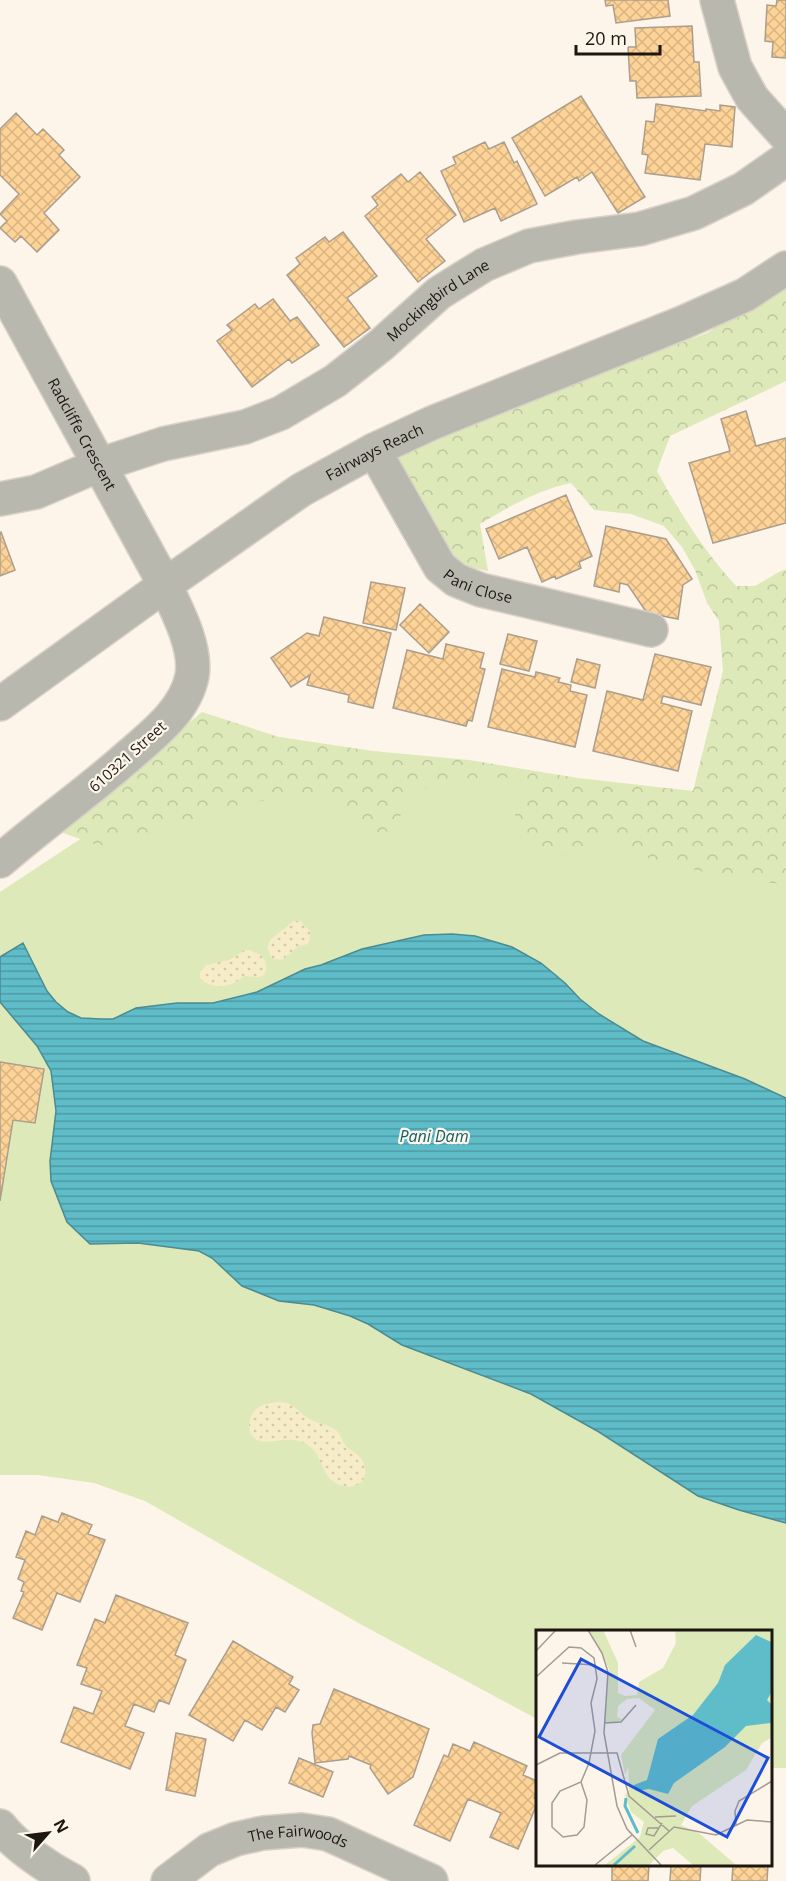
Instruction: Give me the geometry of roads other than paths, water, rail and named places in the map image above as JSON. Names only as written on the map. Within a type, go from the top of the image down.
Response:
[{"type":"street","points":[[717,0],[735,67],[752,98],[786,135]]},
{"type":"street","name":"Mockingbird Lane","points":[[0,499],[36,492],[99,465],[162,444],[244,427],[281,413],[335,381],[381,345],[439,293],[484,265],[529,246],[640,229],[694,213],[744,189],[786,159]]},
{"type":"street","name":"Fairways Reach","points":[[0,704],[301,490],[374,450],[432,423],[692,319],[745,295],[786,268]]},
{"type":"street","name":"Radcliffe Crescent","points":[[0,283],[165,585]]},
{"type":"street","name":"Pani Close","points":[[374,450],[440,567],[456,580],[481,590],[651,630]]},
{"type":"street","name":"610321 Street","points":[[0,861],[111,771],[161,727],[183,700],[193,675],[190,647],[180,617],[165,585]]},
{"type":"street","points":[[0,1826],[7,1836],[59,1874],[73,1881]]},
{"type":"street","name":"The Fairwoods","points":[[168,1881],[209,1850],[236,1839],[263,1833],[302,1830],[328,1834],[431,1881]]},
{"type":"water","name":"Pani Dam","points":[[424,935],[475,936],[512,947],[541,963],[599,1014],[643,1041],[745,1079],[786,1098],[786,1523],[698,1496],[599,1432],[531,1394],[402,1345],[350,1316],[314,1305],[279,1301],[242,1286],[212,1258],[199,1251],[138,1243],[90,1244],[67,1222],[51,1181],[50,1161],[56,1111],[51,1071],[37,1046],[0,1002],[0,957],[23,943],[47,991],[56,1002],[68,1012],[81,1018],[113,1019],[136,1008],[177,1003],[213,1003],[257,992],[305,969],[362,949]]}]
